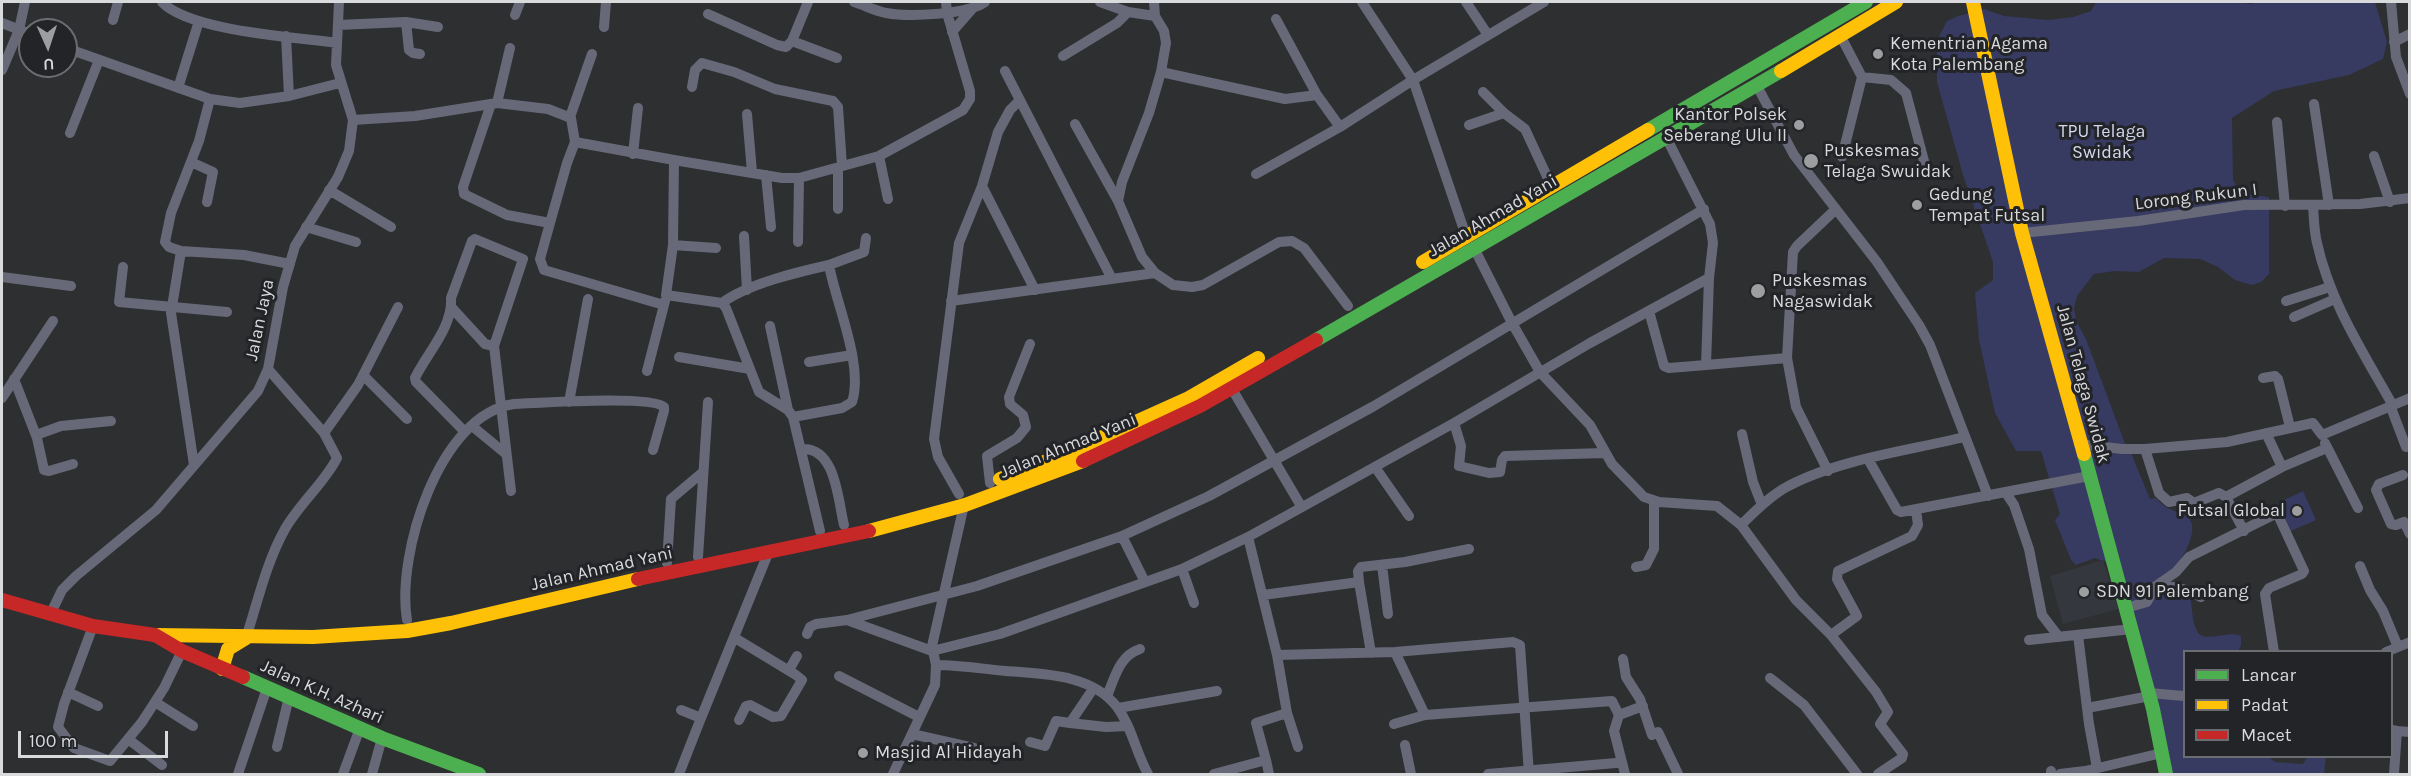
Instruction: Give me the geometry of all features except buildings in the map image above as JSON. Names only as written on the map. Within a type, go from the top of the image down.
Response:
[{"type":"main road","name":"Jalan Ahmad Yani","points":[[2,600],[93,626],[155,635],[407,631],[883,527],[1102,453],[1156,429],[1232,389],[1470,242],[1551,184],[1866,2]]},
{"type":"main road","name":"Jalan Ahmad Yani","points":[[248,632],[407,620],[445,614],[667,563],[961,500],[990,483],[1065,454],[1187,399],[1348,306],[1666,137],[1757,86],[1896,2]]},
{"type":"main road","name":"Jalan Telaga Swidak","points":[[1973,2],[2022,233],[2040,291],[2079,444],[2132,629],[2166,774]]},
{"type":"main road","points":[[222,669],[225,650],[231,643],[248,632]]},
{"type":"main road","name":"Jalan K.H. Azhari","points":[[155,635],[182,651],[360,729],[479,774]]},
{"type":"street","points":[[25,2],[25,18]]},
{"type":"street","points":[[113,20],[118,2]]},
{"type":"street","points":[[162,2],[171,11],[199,21],[337,43]]},
{"type":"street","name":"Jalan Jaya","points":[[50,615],[62,590],[156,510],[258,391],[268,369],[295,246],[338,177],[349,151],[352,120],[347,96],[340,83],[336,65],[339,2]]},
{"type":"street","points":[[515,15],[520,2]]},
{"type":"street","points":[[604,27],[606,2]]},
{"type":"street","points":[[708,14],[782,47],[789,46],[792,41],[808,2]]},
{"type":"street","points":[[854,2],[885,13],[946,7],[974,8]]},
{"type":"street","points":[[952,32],[974,8],[985,2]]},
{"type":"street","points":[[1100,2],[1128,12],[1155,16]]},
{"type":"street","points":[[1118,201],[1122,182],[1149,113],[1161,72],[1166,44],[1164,31],[1155,16],[1154,2]]},
{"type":"street","points":[[1362,2],[1413,80],[1470,242],[1540,372],[1590,425],[1604,453],[1644,497],[1654,501],[1717,506],[1741,525],[1796,600],[1831,635],[1885,705],[1888,712],[1880,724],[1903,754],[1902,758],[1878,774]]},
{"type":"street","points":[[1466,2],[1488,35]]},
{"type":"street","points":[[1256,174],[1340,127],[1413,80],[1544,2]]},
{"type":"street","points":[[2391,2],[2396,57],[2409,94]]},
{"type":"street","points":[[575,142],[633,154],[799,178],[879,156],[963,110],[970,99],[970,91],[946,7]]},
{"type":"street","points":[[1063,56],[1117,23],[1128,12]]},
{"type":"street","points":[[1276,19],[1317,94],[1340,127]]},
{"type":"street","points":[[178,88],[199,21]]},
{"type":"street","points":[[338,25],[405,22],[438,27]]},
{"type":"street","points":[[405,22],[409,50],[420,54]]},
{"type":"street","points":[[2,23],[18,29]]},
{"type":"street","points":[[2394,42],[2409,34]]},
{"type":"street","points":[[1840,35],[1862,77],[1842,158]]},
{"type":"street","points":[[286,36],[289,96]]},
{"type":"street","points":[[792,41],[837,58]]},
{"type":"street","points":[[2,70],[18,44]]},
{"type":"street","points":[[510,48],[494,104],[463,187],[464,194],[507,215],[550,223]]},
{"type":"street","points":[[78,52],[210,99],[240,103],[289,96],[340,83]]},
{"type":"street","points":[[570,117],[592,54]]},
{"type":"street","points":[[70,133],[99,60]]},
{"type":"street","points":[[692,87],[695,70],[702,63],[734,72],[775,89],[833,101],[838,107],[840,167],[838,209]]},
{"type":"street","points":[[1005,71],[1112,279]]},
{"type":"street","points":[[1161,72],[1285,99],[1317,94]]},
{"type":"street","points":[[1862,77],[1891,80],[1906,93],[1924,161]]},
{"type":"street","points":[[1757,86],[1794,155],[1877,262],[1919,325],[1930,345],[1988,496]]},
{"type":"street","points":[[1483,92],[1504,113],[1525,129],[1551,184]]},
{"type":"street","points":[[210,99],[199,141],[171,213],[165,242],[170,248],[181,250],[244,255],[290,264]]},
{"type":"street","points":[[896,774],[919,717],[935,685],[936,665],[932,651],[961,500],[938,457],[934,439],[959,243],[982,186],[998,132],[1010,110],[1019,101]]},
{"type":"street","points":[[352,120],[415,116],[494,104],[548,109],[570,117],[574,124],[575,142],[567,162],[540,259],[544,270],[665,300],[722,303],[731,296],[793,273],[829,266],[864,252],[866,238]]},
{"type":"street","points":[[2314,104],[2329,205]]},
{"type":"street","points":[[633,154],[638,108]]},
{"type":"street","points":[[1469,125],[1504,113]]},
{"type":"street","points":[[747,114],[752,172]]},
{"type":"street","points":[[2277,122],[2284,206]]},
{"type":"street","points":[[1075,124],[1118,201],[1142,257],[1155,273],[1173,285],[1192,287],[1203,285],[1279,242],[1292,241],[1304,248],[1348,306]]},
{"type":"street","points":[[1666,137],[1710,224],[1713,243],[1706,365]]},
{"type":"street","points":[[879,156],[888,199]]},
{"type":"street","points":[[2374,156],[2390,202]]},
{"type":"street","points":[[647,371],[665,300],[673,245],[674,160]]},
{"type":"street","points":[[191,162],[213,172],[207,202]]},
{"type":"street","points":[[766,175],[771,227]]},
{"type":"street","points":[[798,242],[799,178]]},
{"type":"street","points":[[982,186],[1035,290]]},
{"type":"street","points":[[329,190],[391,227]]},
{"type":"street","name":"Lorong Rukun I","points":[[2022,233],[2138,221],[2244,205],[2313,206],[2390,202],[2409,198]]},
{"type":"street","points":[[2313,206],[2316,241],[2330,287],[2342,316],[2391,405],[2406,447]]},
{"type":"street","points":[[807,634],[810,627],[816,624],[848,620],[942,596],[1122,536],[1209,496],[1374,406],[1704,209]]},
{"type":"street","points":[[1828,471],[1796,407],[1787,358],[1793,252],[1836,210]]},
{"type":"street","points":[[306,227],[356,242]]},
{"type":"street","points":[[744,236],[747,290]]},
{"type":"street","points":[[506,454],[468,429],[415,380],[447,324],[452,308],[451,298],[473,240],[477,239],[522,258],[494,346],[511,491]]},
{"type":"street","points":[[673,245],[716,248]]},
{"type":"street","points":[[181,250],[171,308],[174,348],[182,381],[195,465]]},
{"type":"street","points":[[722,303],[729,314],[761,395],[791,413],[842,408],[852,402],[856,392],[852,355],[829,266]]},
{"type":"street","points":[[123,267],[119,302],[227,312]]},
{"type":"street","points":[[951,301],[1155,273]]},
{"type":"street","points":[[2,277],[71,286]]},
{"type":"street","points":[[848,620],[932,651],[1000,634],[1182,569],[1248,537],[1710,278]]},
{"type":"street","points":[[2286,301],[2330,287]]},
{"type":"street","points":[[569,402],[588,299]]},
{"type":"street","points":[[2294,317],[2335,299]]},
{"type":"street","points":[[324,433],[363,375],[398,307]]},
{"type":"street","points":[[452,308],[485,344],[494,346]]},
{"type":"street","points":[[1649,311],[1664,366],[1669,368],[1787,358]]},
{"type":"street","points":[[2,398],[53,321]]},
{"type":"street","points":[[770,326],[820,531]]},
{"type":"street","points":[[990,483],[987,456],[1017,438],[1026,426],[1023,415],[1011,404],[1010,397],[1030,344]]},
{"type":"street","points":[[809,362],[852,355]]},
{"type":"street","points":[[679,357],[750,369]]},
{"type":"street","points":[[248,632],[258,594],[285,530],[307,496],[332,468],[337,458],[324,433],[268,369]]},
{"type":"street","points":[[363,375],[407,419]]},
{"type":"street","points":[[2264,378],[2275,376],[2278,379],[2290,427]]},
{"type":"street","points":[[14,379],[36,435],[45,471],[73,464]]},
{"type":"street","points":[[1232,389],[1301,506]]},
{"type":"street","points":[[2322,435],[2409,398]]},
{"type":"street","points":[[407,620],[405,586],[407,560],[420,513],[443,462],[468,429],[500,406],[626,401],[661,404],[664,411],[653,450]]},
{"type":"street","points":[[698,557],[708,402]]},
{"type":"street","points":[[36,435],[61,426],[111,421]]},
{"type":"street","points":[[1454,423],[1461,446],[1459,466],[1489,473],[1500,472],[1502,459],[1505,456],[1604,453]]},
{"type":"street","points":[[2079,444],[2145,449],[2227,442],[2314,423],[2358,508]]},
{"type":"street","points":[[2266,433],[2282,466]]},
{"type":"street","points":[[1742,434],[1753,482],[1762,505]]},
{"type":"street","points":[[1741,525],[1762,505],[1793,484],[1868,459],[1964,437]]},
{"type":"street","points":[[2226,497],[2282,466],[2327,448]]},
{"type":"street","points":[[801,449],[814,450],[826,461],[832,472],[844,525]]},
{"type":"street","points":[[2145,449],[2159,493],[2169,502],[2187,498],[2194,503],[2220,493],[2226,497],[2247,529]]},
{"type":"street","points":[[1868,459],[1897,510],[1904,512],[2089,476]]},
{"type":"street","points":[[1375,467],[1409,516]]},
{"type":"street","points":[[667,563],[671,499],[704,472]]},
{"type":"street","points":[[2403,475],[2379,484],[2376,490],[2391,524],[2404,522],[2409,534]]},
{"type":"street","points":[[2006,493],[2014,505],[2029,549],[2042,615],[2059,637]]},
{"type":"street","points":[[1636,567],[1646,565],[1653,554],[1654,501]]},
{"type":"street","points":[[1831,635],[1857,616],[1837,579],[1838,571],[1912,536],[1918,525],[1916,510]]},
{"type":"street","points":[[2126,608],[2146,602],[2154,587],[2176,572],[2189,557],[2276,513],[2304,572],[2269,588],[2265,594],[2274,650]]},
{"type":"street","points":[[1122,536],[1145,582]]},
{"type":"street","points":[[1248,537],[1277,655],[1287,713],[1298,747]]},
{"type":"street","points":[[1371,653],[1359,582],[1359,568],[1469,549]]},
{"type":"street","points":[[679,774],[769,551]]},
{"type":"street","points":[[1382,565],[1388,614]]},
{"type":"street","points":[[2360,566],[2398,647]]},
{"type":"street","points":[[1182,569],[1194,603]]},
{"type":"street","points":[[1263,595],[1359,582]]},
{"type":"street","points":[[2154,590],[2176,587],[2201,597]]},
{"type":"street","points":[[93,626],[68,692],[58,727],[74,748],[110,761],[155,702],[182,651]]},
{"type":"street","points":[[2029,639],[2132,629]]},
{"type":"street","points":[[2078,635],[2097,768]]},
{"type":"street","points":[[735,638],[789,670],[802,681],[780,716],[773,717],[750,705],[746,706],[739,720]]},
{"type":"street","points":[[2389,650],[2409,642]]},
{"type":"street","points":[[1277,655],[1395,652],[1517,643],[1521,648],[1529,773]]},
{"type":"street","points":[[1107,696],[1123,659],[1129,653],[1140,649]]},
{"type":"street","points":[[1395,652],[1425,715]]},
{"type":"street","points":[[789,670],[798,656]]},
{"type":"street","points":[[1623,659],[1626,677],[1642,706],[1652,735],[1658,732],[1678,774]]},
{"type":"street","points":[[936,665],[1046,673],[1071,679],[1107,696],[1118,708],[1138,758],[1148,774]]},
{"type":"street","points":[[839,676],[919,717]]},
{"type":"street","points":[[1770,678],[1804,705],[1857,774]]},
{"type":"street","points":[[238,774],[267,688]]},
{"type":"street","points":[[1070,723],[1093,689]]},
{"type":"street","points":[[1118,708],[1217,691]]},
{"type":"street","points":[[68,692],[98,706]]},
{"type":"street","points":[[2087,708],[2149,694],[2183,696]]},
{"type":"street","points":[[277,747],[289,697]]},
{"type":"street","points":[[1394,724],[1425,715],[1612,701],[1619,715],[1614,730],[1625,774]]},
{"type":"street","points":[[155,702],[193,726]]},
{"type":"street","points":[[1619,715],[1642,706]]},
{"type":"street","points":[[681,710],[701,718]]},
{"type":"street","points":[[1269,774],[1256,723],[1287,713]]},
{"type":"street","points":[[1030,742],[1045,746],[1056,721],[1106,727],[1127,726]]},
{"type":"street","points":[[343,774],[360,729]]},
{"type":"street","points":[[2394,774],[2394,731],[2409,732]]},
{"type":"street","points":[[912,734],[974,748]]},
{"type":"street","points":[[372,774],[382,738]]},
{"type":"street","points":[[128,739],[162,765]]},
{"type":"street","points":[[1405,745],[1412,774]]},
{"type":"street","points":[[2054,773],[2085,773],[2097,768],[2162,753]]},
{"type":"street","points":[[1214,774],[1266,760]]},
{"type":"street","points":[[1488,774],[1529,773],[1616,762]]},
{"type":"shaded area","name":"SDN 91 Palembang","points":[[2103,560],[2118,609],[2063,624],[2050,576]]},
{"type":"green space","name":"TPU Telaga Swidak","points":[[2096,2],[2239,2],[2251,4],[2256,2],[2375,2],[2387,42],[2383,59],[2349,75],[2274,91],[2232,118],[2233,179],[2239,193],[2269,197],[2269,274],[2261,282],[2252,285],[2235,280],[2218,267],[2200,259],[2164,258],[2139,272],[2115,271],[2094,274],[2077,296],[2074,308],[2076,321],[2086,339],[2124,441],[2150,499],[2156,498],[2164,506],[2182,514],[2191,522],[2192,536],[2181,559],[2170,573],[2147,591],[2158,595],[2169,591],[2190,595],[2193,617],[2199,634],[2209,637],[2229,634],[2241,636],[2239,650],[2183,650],[2183,758],[2270,758],[2275,762],[2303,764],[2306,758],[2326,758],[2324,774],[2170,774],[2107,562],[2095,558],[2076,565],[2071,560],[2055,520],[2060,514],[2041,451],[2016,451],[1995,413],[1979,340],[1975,293],[1993,280],[1993,262],[1963,175],[1937,82],[1937,40],[1947,21],[1984,9],[2004,16],[2048,20],[2073,17],[2091,11]]},
{"type":"green space","name":"Futsal Global","points":[[2303,491],[2316,520],[2291,531],[2278,503]]},
{"type":"traffic: fast","points":[[1648,130],[1866,2]]},
{"type":"traffic: fast","points":[[1316,340],[1781,71]]},
{"type":"traffic: fast","points":[[2084,454],[2153,709],[2166,774]]},
{"type":"traffic: fast","points":[[243,677],[382,738],[479,774]]},
{"type":"traffic: slow","points":[[1781,71],[1896,2]]},
{"type":"traffic: slow","points":[[1973,2],[2022,233],[2084,454]]},
{"type":"traffic: slow","points":[[1423,262],[1648,130]]},
{"type":"traffic: slow","points":[[1000,479],[1065,454],[1187,399],[1258,358]]},
{"type":"traffic: slow","points":[[869,531],[965,505],[1083,461]]},
{"type":"traffic: slow","points":[[155,635],[313,637],[407,631],[451,623],[638,579]]},
{"type":"traffic: slow","points":[[222,669],[228,649],[246,638]]},
{"type":"traffic: jam","points":[[1083,461],[1200,406],[1316,340]]},
{"type":"traffic: jam","points":[[638,579],[869,531]]},
{"type":"traffic: jam","points":[[2,600],[93,626],[155,635],[182,651],[243,677]]},
{"type":"place","name":"Kementrian Agama Kota Palembang","points":[[1878,54]]},
{"type":"place","name":"Kantor Polsek Seberang Ulu II","points":[[1799,125]]},
{"type":"place","name":"Puskesmas Telaga Swuidak","points":[[1811,161]]},
{"type":"place","name":"Gedung Tempat Futsal","points":[[1917,205]]},
{"type":"place","name":"Puskesmas Nagaswidak","points":[[1758,291]]},
{"type":"place","name":"Futsal Global","points":[[2297,511]]},
{"type":"place","name":"SDN 91 Palembang","points":[[2084,592]]},
{"type":"place","name":"Masjid Al Hidayah","points":[[863,753]]}]
